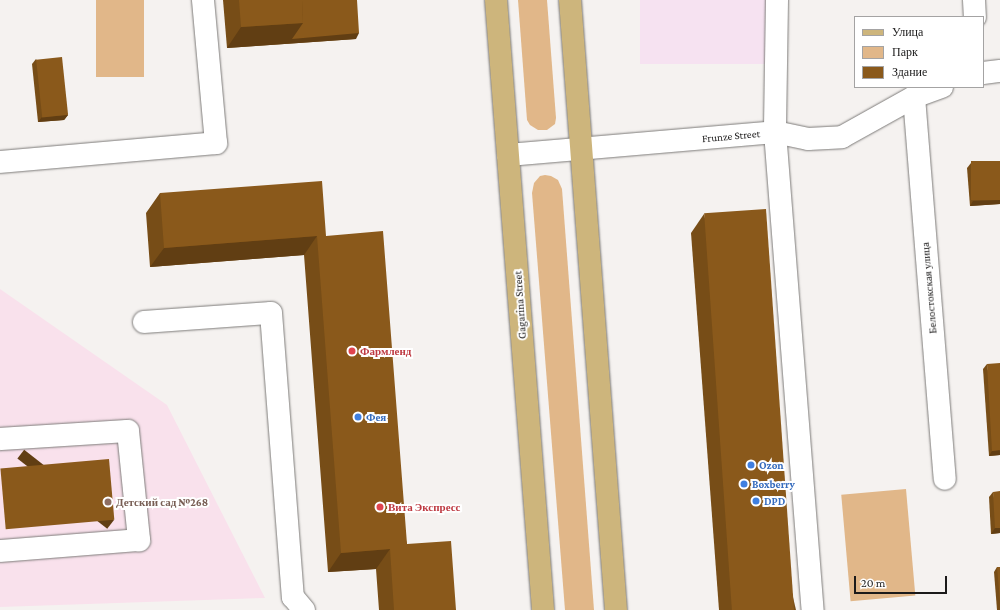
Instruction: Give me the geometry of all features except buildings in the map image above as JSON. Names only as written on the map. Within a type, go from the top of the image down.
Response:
[{"type":"main road","name":"Gagarina Street","points":[[496,0],[543,610]]},
{"type":"main road","points":[[570,0],[616,610]]},
{"type":"street","points":[[0,162],[216,144],[203,0]]},
{"type":"street","points":[[777,0],[775,132],[813,610]]},
{"type":"street","points":[[974,0],[975,16]]},
{"type":"street","points":[[984,73],[1000,71]]},
{"type":"street","name":"Frunze Street","points":[[508,155],[775,132],[808,139],[842,137],[914,98],[939,88]]},
{"type":"street","name":"Белостокская улица","points":[[914,98],[945,479]]},
{"type":"street","points":[[144,322],[271,313],[293,597],[304,610]]},
{"type":"street","points":[[0,439],[128,431],[139,540],[0,550]]},
{"type":"shaded area","points":[[640,0],[766,0],[766,64],[640,64]]},
{"type":"shaded area","name":"Детский сад №268","points":[[0,289],[167,405],[265,598],[0,607]]},
{"type":"green space","points":[[96,0],[144,0],[144,77],[96,77]]},
{"type":"green space","points":[[518,0],[547,0],[556,118],[555,124],[547,130],[538,130],[530,125],[527,120]]},
{"type":"green space","points":[[540,176],[551,176],[558,180],[562,189],[594,610],[565,610],[532,193],[534,183]]},
{"type":"green space","points":[[906,489],[915,596],[851,601],[841,495]]},
{"type":"place","name":"Фармленд","points":[[352,351]]},
{"type":"place","name":"Фея","points":[[358,417]]},
{"type":"place","name":"Ozon","points":[[751,465]]},
{"type":"place","name":"Boxberry","points":[[744,484]]},
{"type":"place","name":"DPD","points":[[756,501]]},
{"type":"place","name":"Детский сад №268","points":[[108,502]]},
{"type":"place","name":"Вита Экспресс","points":[[380,507]]}]
